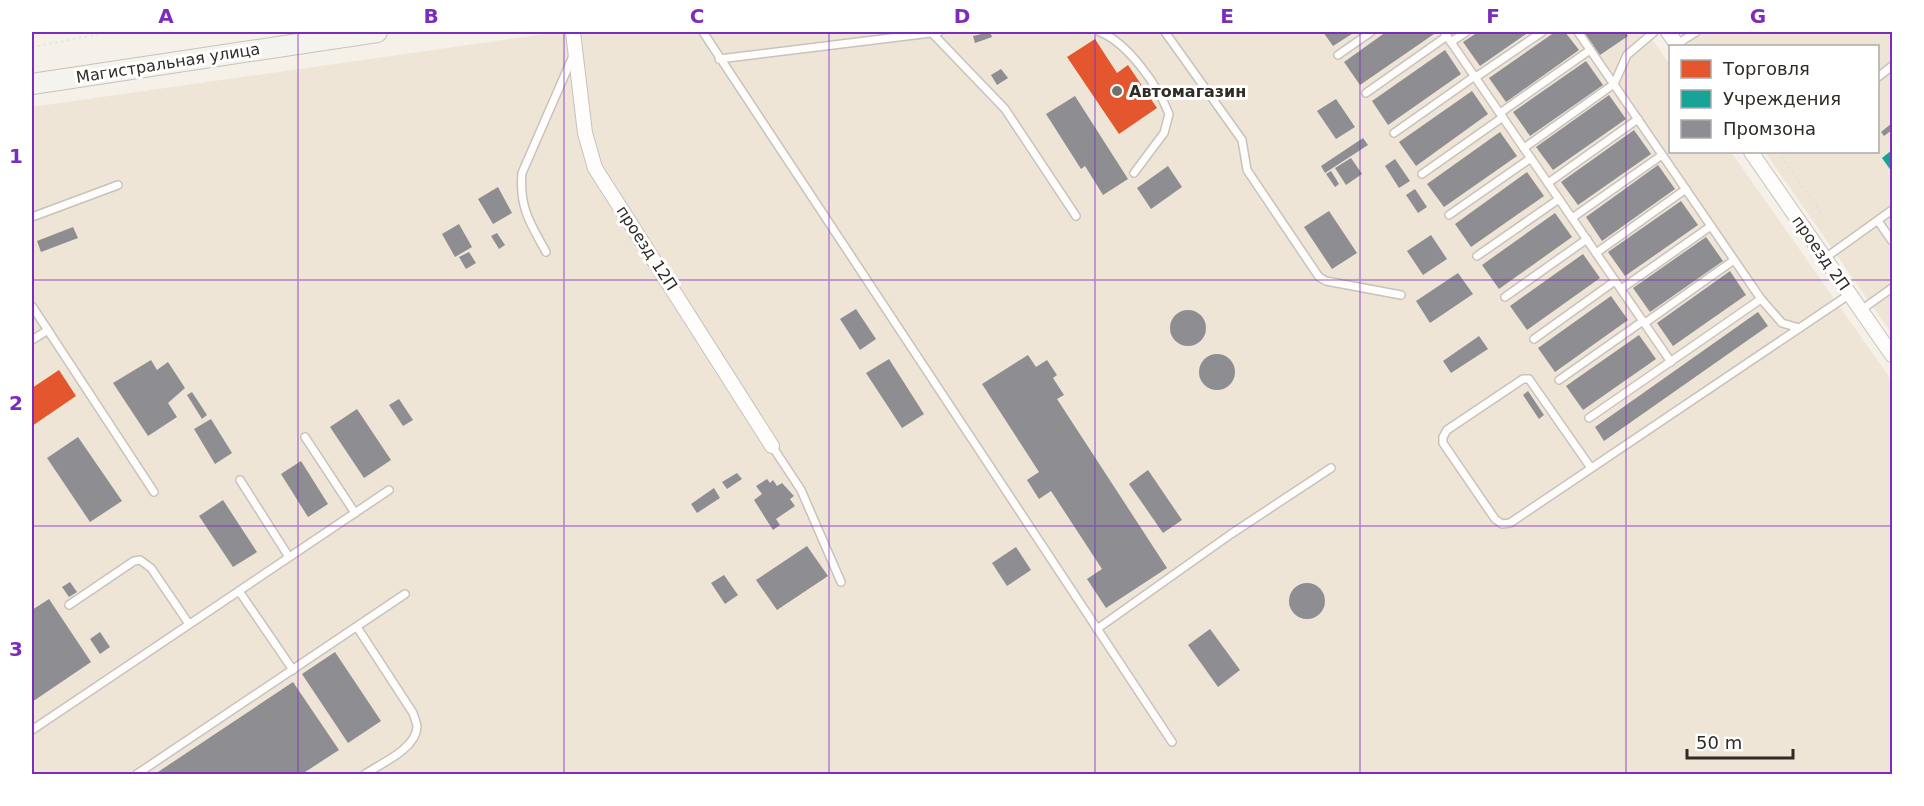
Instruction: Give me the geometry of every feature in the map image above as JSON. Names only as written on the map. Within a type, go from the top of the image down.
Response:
[{"type":"main road","name":"Магистральная улица","points":[[32,84],[377,32]]},
{"type":"street","name":"проезд 12П","points":[[573,32],[573,54],[587,145],[595,168],[772,446]]},
{"type":"street","points":[[1668,32],[1678,45]]},
{"type":"street","name":"проезд 2П","points":[[1752,153],[1891,351]]},
{"type":"lane","points":[[703,32],[1172,742]]},
{"type":"lane","points":[[1100,32],[1117,40],[1130,52],[1169,114],[1164,133],[1134,173]]},
{"type":"lane","points":[[1165,32],[1242,140],[1247,170],[1318,276],[1326,281],[1401,295]]},
{"type":"lane","points":[[1338,55],[1371,32]]},
{"type":"lane","points":[[1366,93],[1448,36],[1466,32]]},
{"type":"lane","points":[[1394,133],[1542,32]]},
{"type":"lane","points":[[1578,32],[1761,299],[1782,323],[1799,328]]},
{"type":"lane","points":[[1524,148],[1614,84],[1627,55],[1654,32]]},
{"type":"lane","points":[[1678,45],[1696,32]]},
{"type":"lane","points":[[719,58],[936,33],[1005,109],[1076,216]]},
{"type":"lane","points":[[1448,36],[1671,362]]},
{"type":"lane","points":[[1422,174],[1590,50]]},
{"type":"lane","points":[[546,252],[524,211],[520,194],[522,173],[573,54]]},
{"type":"lane","points":[[1879,75],[1893,66]]},
{"type":"lane","points":[[1548,183],[1638,119]]},
{"type":"lane","points":[[1572,218],[1662,155]]},
{"type":"lane","points":[[1449,215],[1531,158]]},
{"type":"lane","points":[[32,217],[118,185]]},
{"type":"lane","points":[[1596,253],[1686,189]]},
{"type":"lane","points":[[1477,256],[1559,199]]},
{"type":"lane","points":[[1825,258],[1893,210]]},
{"type":"lane","points":[[1878,221],[1893,241]]},
{"type":"lane","points":[[1621,289],[1711,226]]},
{"type":"lane","points":[[1505,297],[1587,239]]},
{"type":"lane","points":[[1559,380],[1734,260]]},
{"type":"lane","points":[[1534,339],[1615,281]]},
{"type":"lane","points":[[1861,310],[1893,288]]},
{"type":"lane","points":[[1591,468],[1529,379],[1523,380],[1443,436],[1443,443],[1495,519],[1502,524],[1510,523],[1850,294]]},
{"type":"lane","points":[[1589,418],[1761,299]]},
{"type":"lane","points":[[32,306],[154,492]]},
{"type":"lane","points":[[32,340],[48,330]]},
{"type":"lane","points":[[305,437],[355,513]]},
{"type":"lane","points":[[772,446],[801,490],[841,582]]},
{"type":"lane","points":[[1097,629],[1231,534],[1331,468]]},
{"type":"lane","points":[[240,480],[289,557]]},
{"type":"lane","points":[[32,730],[389,490]]},
{"type":"lane","points":[[69,605],[134,561],[140,560],[147,562],[189,624]]},
{"type":"lane","points":[[239,591],[293,670]]},
{"type":"lane","points":[[137,774],[405,594]]},
{"type":"lane","points":[[357,627],[413,713],[417,727],[413,739],[402,749],[365,774]]},
{"type":"path","points":[[32,47],[111,32]]},
{"type":"path","points":[[1779,153],[1825,218]]},
{"type":"shaded area","points":[[559,32],[1647,32],[1669,64],[1669,153],[1732,153],[1892,381],[1892,774],[32,774],[32,107]]},
{"type":"shaded area","points":[[1681,32],[1892,32],[1892,334],[1766,153],[1879,153],[1879,45],[1690,45]]},
{"type":"building: Торговля","name":"Автомагазин","points":[[1095,39],[1117,73],[1128,65],[1157,108],[1119,134],[1067,57]]},
{"type":"building: Торговля","points":[[59,370],[76,396],[32,426],[32,388]]},
{"type":"building: Учреждения","points":[[1892,150],[1892,172],[1882,158]]},
{"type":"building: Промзона","points":[[990,32],[992,37],[975,43],[973,36]]},
{"type":"building: Промзона","points":[[1323,32],[1355,32],[1333,46]]},
{"type":"building: Промзона","points":[[1386,32],[1432,32],[1434,34],[1360,85],[1344,62]]},
{"type":"building: Промзона","points":[[1478,32],[1529,32],[1480,66],[1463,42]]},
{"type":"building: Промзона","points":[[1555,32],[1565,32],[1579,50],[1506,102],[1489,78]]},
{"type":"building: Промзона","points":[[1584,32],[1625,32],[1628,36],[1600,55]]},
{"type":"building: Промзона","points":[[1445,50],[1461,74],[1388,125],[1372,101]]},
{"type":"building: Промзона","points":[[1586,61],[1603,85],[1530,136],[1513,112]]},
{"type":"building: Промзона","points":[[1001,69],[1008,78],[997,85],[991,75]]},
{"type":"building: Промзона","points":[[1472,91],[1488,114],[1416,166],[1399,142]]},
{"type":"building: Промзона","points":[[1609,95],[1626,119],[1553,170],[1536,147]]},
{"type":"building: Промзона","points":[[1075,96],[1128,179],[1103,195],[1085,166],[1081,169],[1046,114]]},
{"type":"building: Промзона","points":[[1336,99],[1355,127],[1336,139],[1317,111]]},
{"type":"building: Промзона","points":[[1892,123],[1892,130],[1884,136],[1881,132]]},
{"type":"building: Промзона","points":[[1634,130],[1651,154],[1578,205],[1561,182]]},
{"type":"building: Промзона","points":[[1500,132],[1517,156],[1444,207],[1427,184]]},
{"type":"building: Промзона","points":[[1363,138],[1368,145],[1325,173],[1321,166]]},
{"type":"building: Промзона","points":[[1351,158],[1362,174],[1346,185],[1335,168]]},
{"type":"building: Промзона","points":[[1395,159],[1410,181],[1399,188],[1385,166]]},
{"type":"building: Промзона","points":[[1658,165],[1675,189],[1602,241],[1586,217]]},
{"type":"building: Промзона","points":[[1168,166],[1182,187],[1151,209],[1137,188]]},
{"type":"building: Промзона","points":[[1331,171],[1339,184],[1335,187],[1326,174]]},
{"type":"building: Промзона","points":[[1527,172],[1544,196],[1471,247],[1455,224]]},
{"type":"building: Промзона","points":[[498,187],[512,213],[493,224],[478,199]]},
{"type":"building: Промзона","points":[[1415,189],[1427,207],[1418,213],[1406,195]]},
{"type":"building: Промзона","points":[[1681,201],[1698,225],[1625,276],[1608,252]]},
{"type":"building: Промзона","points":[[1329,211],[1357,253],[1332,269],[1304,227]]},
{"type":"building: Промзона","points":[[1555,213],[1572,237],[1499,289],[1482,265]]},
{"type":"building: Промзона","points":[[459,224],[472,247],[455,257],[442,234]]},
{"type":"building: Промзона","points":[[73,227],[78,238],[41,252],[37,241]]},
{"type":"building: Промзона","points":[[497,233],[505,245],[499,249],[491,236]]},
{"type":"building: Промзона","points":[[1431,235],[1447,259],[1423,275],[1407,251]]},
{"type":"building: Промзона","points":[[1706,237],[1723,261],[1650,312],[1633,288]]},
{"type":"building: Промзона","points":[[469,252],[476,263],[466,269],[459,257]]},
{"type":"building: Промзона","points":[[1583,254],[1600,278],[1527,330],[1510,306]]},
{"type":"building: Промзона","points":[[1730,271],[1746,295],[1673,346],[1657,323]]},
{"type":"building: Промзона","points":[[1458,273],[1473,294],[1430,323],[1416,301]]},
{"type":"building: Промзона","points":[[1611,296],[1628,320],[1555,372],[1538,348]]},
{"type":"building: Промзона","points":[[856,309],[876,339],[860,350],[840,319]]},
{"type":"building: Промзона","points":[[1188,310],[1201,315],[1206,328],[1201,341],[1188,346],[1175,341],[1170,328],[1175,315]]},
{"type":"building: Промзона","points":[[1758,312],[1768,326],[1604,441],[1595,427]]},
{"type":"building: Промзона","points":[[1639,335],[1656,359],[1583,410],[1566,386]]},
{"type":"building: Промзона","points":[[1479,336],[1488,349],[1451,373],[1443,361]]},
{"type":"building: Промзона","points":[[1217,354],[1230,359],[1235,372],[1230,385],[1217,390],[1204,385],[1199,372],[1204,359]]},
{"type":"building: Промзона","points":[[1028,355],[1036,367],[1047,360],[1057,375],[1053,378],[1064,395],[1057,399],[1167,568],[1106,608],[1087,579],[1102,569],[1051,491],[1039,499],[1037,496],[1027,480],[1039,472],[982,384]]},
{"type":"building: Промзона","points":[[889,359],[924,414],[902,428],[866,373]]},
{"type":"building: Промзона","points":[[151,360],[157,370],[168,362],[185,388],[168,403],[177,417],[148,436],[113,383]]},
{"type":"building: Промзона","points":[[1528,391],[1544,415],[1539,419],[1523,395]]},
{"type":"building: Промзона","points":[[192,392],[207,415],[202,419],[187,395]]},
{"type":"building: Промзона","points":[[399,399],[413,420],[403,426],[389,405]]},
{"type":"building: Промзона","points":[[357,409],[391,460],[364,478],[330,427]]},
{"type":"building: Промзона","points":[[211,419],[232,453],[215,464],[194,429]]},
{"type":"building: Промзона","points":[[78,437],[122,501],[90,522],[47,458]]},
{"type":"building: Промзона","points":[[301,461],[328,504],[308,517],[281,474]]},
{"type":"building: Промзона","points":[[1148,470],[1182,520],[1163,533],[1129,484]]},
{"type":"building: Промзона","points":[[737,473],[742,479],[727,489],[722,482]]},
{"type":"building: Промзона","points":[[767,479],[770,483],[773,480],[777,486],[782,483],[794,496],[790,499],[795,506],[776,519],[780,525],[773,530],[754,500],[762,494],[756,486]]},
{"type":"building: Промзона","points":[[714,488],[720,498],[697,513],[691,504]]},
{"type":"building: Промзона","points":[[223,500],[257,552],[233,567],[199,516]]},
{"type":"building: Промзона","points":[[807,546],[828,576],[777,610],[756,580]]},
{"type":"building: Промзона","points":[[1016,547],[1031,570],[1007,586],[992,563]]},
{"type":"building: Промзона","points":[[724,575],[738,595],[725,604],[711,583]]},
{"type":"building: Промзона","points":[[70,582],[77,592],[69,597],[62,587]]},
{"type":"building: Промзона","points":[[1307,583],[1320,588],[1325,601],[1320,614],[1307,619],[1294,614],[1289,601],[1294,588]]},
{"type":"building: Промзона","points":[[49,599],[91,662],[32,702],[32,610]]},
{"type":"building: Промзона","points":[[1210,629],[1240,670],[1218,687],[1188,645]]},
{"type":"building: Промзона","points":[[100,632],[110,647],[100,654],[90,639]]},
{"type":"building: Промзона","points":[[335,652],[381,721],[348,743],[302,674]]},
{"type":"building: Промзона","points":[[293,682],[339,750],[302,774],[155,774]]},
{"type":"place","name":"Автомагазин","points":[[1117,91]]}]
